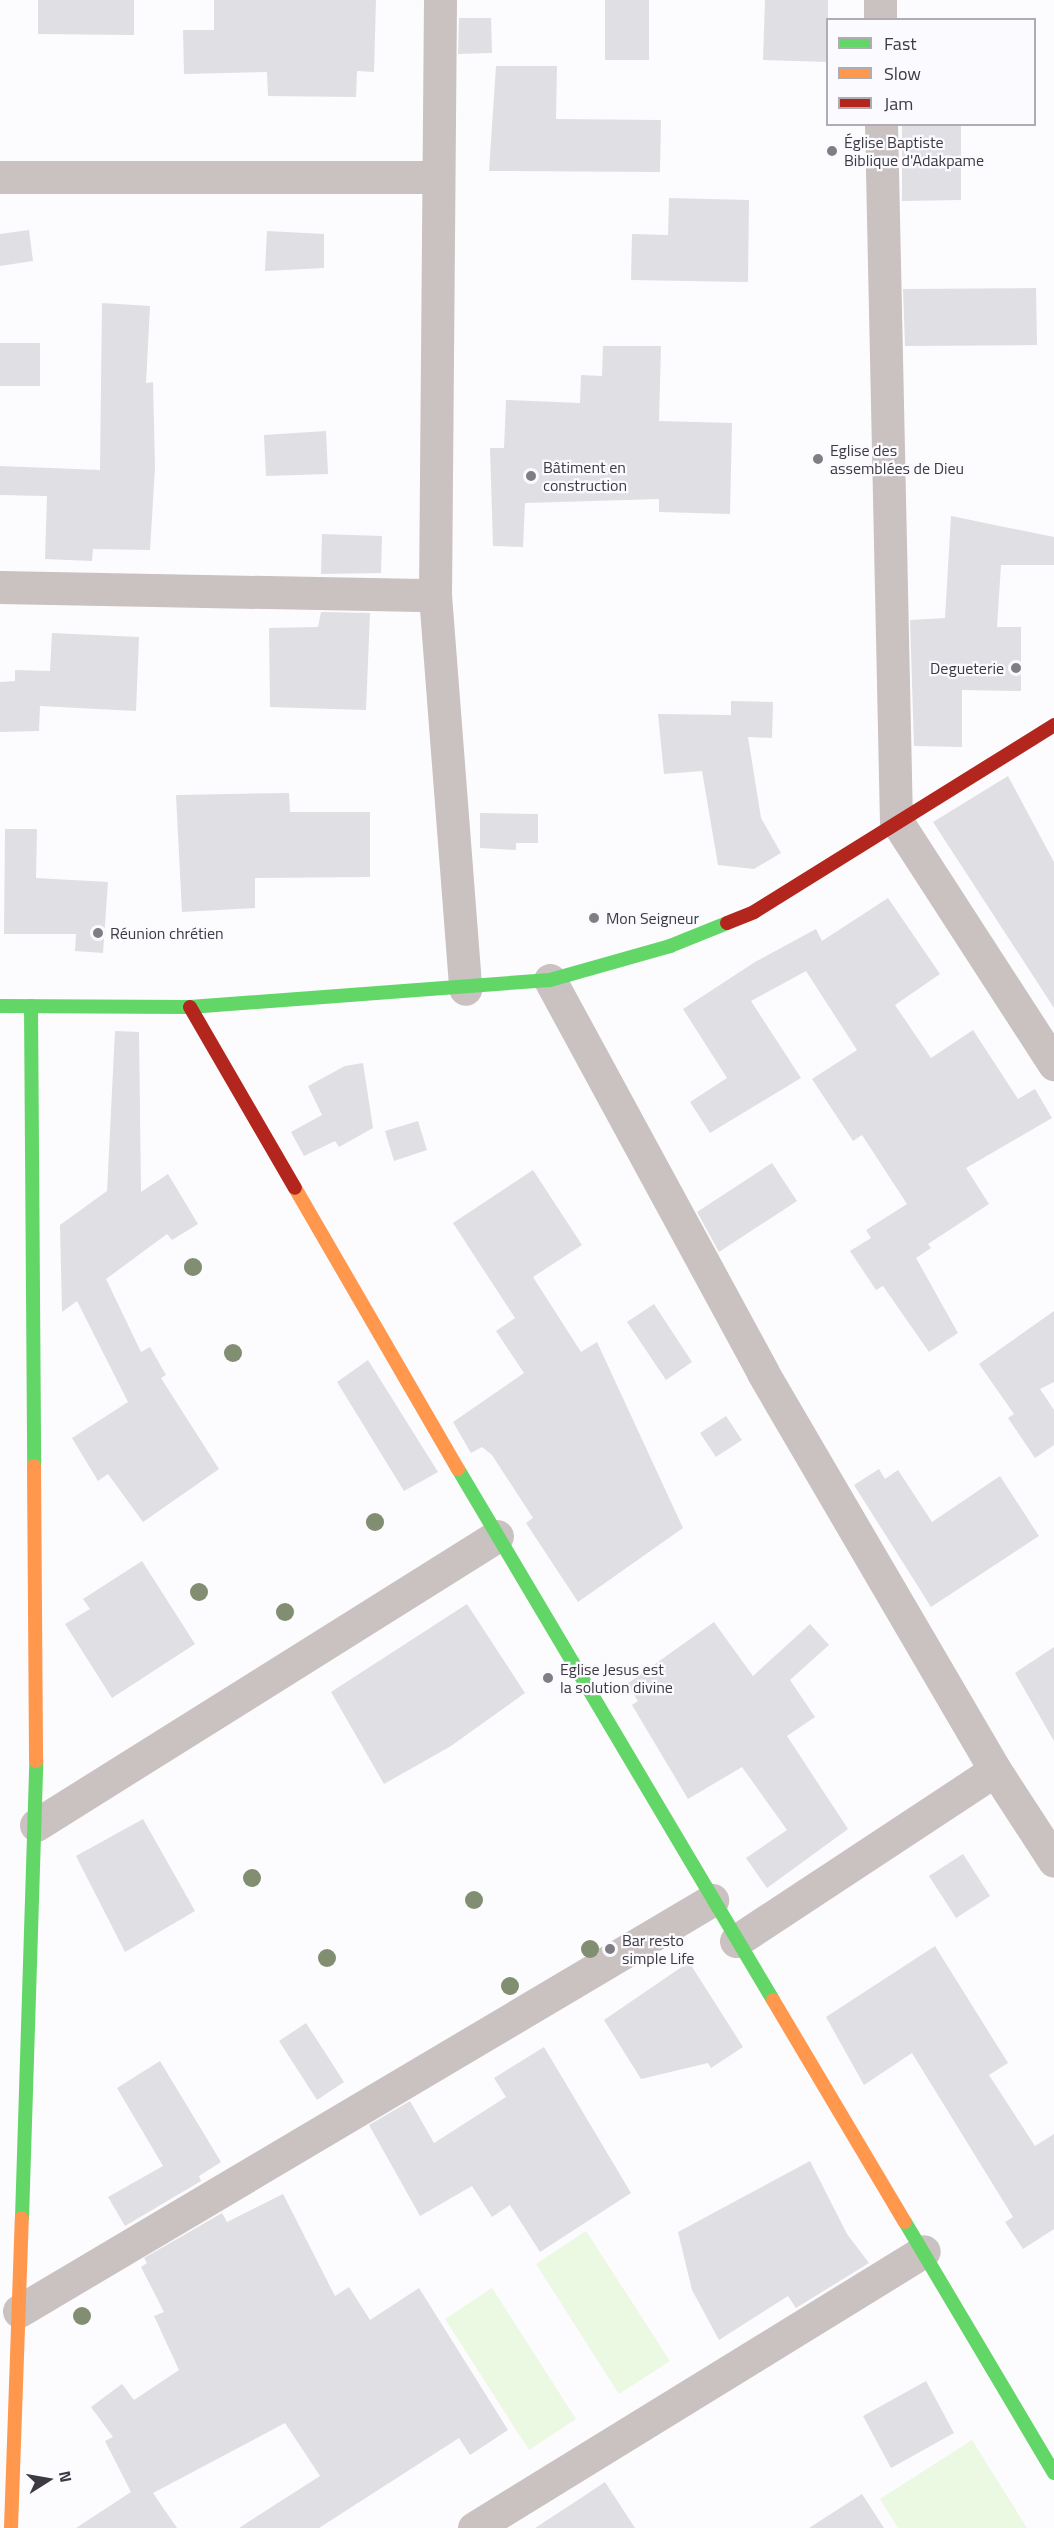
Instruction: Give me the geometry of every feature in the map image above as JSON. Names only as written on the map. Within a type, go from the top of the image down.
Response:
[{"type":"street","points":[[440,0],[436,177],[435,596],[465,989]]},
{"type":"street","points":[[880,0],[880,18]]},
{"type":"street","points":[[881,126],[896,820],[1054,1064]]},
{"type":"street","points":[[0,177],[436,177]]},
{"type":"street","points":[[0,587],[435,596]]},
{"type":"street","points":[[0,1006],[190,1007],[465,989],[550,980],[670,946],[754,912],[896,820],[1054,724]]},
{"type":"street","points":[[550,980],[764,1373],[995,1770],[1054,1861]]},
{"type":"street","points":[[11,2528],[19,2311],[11,2235],[36,1825],[31,1006]]},
{"type":"street","points":[[190,1007],[497,1536],[1054,2473]]},
{"type":"street","points":[[36,1825],[497,1536]]},
{"type":"street","points":[[736,1941],[995,1770]]},
{"type":"street","points":[[19,2311],[712,1900]]},
{"type":"street","points":[[474,2528],[924,2251]]},
{"type":"green space","points":[[586,2231],[670,2361],[619,2394],[536,2264]]},
{"type":"green space","points":[[492,2288],[576,2419],[529,2450],[445,2319]]},
{"type":"green space","points":[[972,2440],[1027,2528],[898,2528],[880,2499]]},
{"type":"building","points":[[38,0],[134,0],[134,35],[38,34]]},
{"type":"building","points":[[214,0],[376,0],[374,72],[357,71],[356,97],[268,96],[267,72],[184,74],[183,30],[214,30]]},
{"type":"building","points":[[605,0],[649,0],[649,60],[605,60]]},
{"type":"building","points":[[765,0],[828,0],[826,62],[763,60]]},
{"type":"building","points":[[459,18],[491,18],[492,53],[458,54]]},
{"type":"building","points":[[496,66],[557,66],[556,119],[661,120],[660,172],[489,171]]},
{"type":"building","points":[[902,126],[961,126],[961,200],[902,201]]},
{"type":"building","points":[[669,198],[749,200],[748,282],[631,280],[632,234],[668,235]]},
{"type":"building","points":[[29,230],[33,261],[0,266],[0,234]]},
{"type":"building","points":[[267,231],[324,234],[324,268],[265,271]]},
{"type":"building","points":[[1036,288],[1037,345],[905,346],[903,289]]},
{"type":"building","points":[[102,303],[150,306],[146,383],[153,382],[155,468],[150,550],[93,549],[92,561],[45,559],[47,496],[0,495],[0,466],[100,470]]},
{"type":"building","points":[[0,343],[40,343],[40,386],[0,386]]},
{"type":"building","points":[[603,346],[661,346],[659,421],[732,423],[730,514],[659,512],[659,499],[525,503],[523,547],[493,546],[490,448],[504,448],[506,400],[580,403],[581,375],[602,376]]},
{"type":"building","points":[[326,431],[328,474],[266,476],[264,435]]},
{"type":"building","points":[[951,516],[1054,537],[1054,565],[1001,565],[997,627],[1021,627],[1021,691],[962,690],[962,747],[914,746],[910,620],[945,618]]},
{"type":"building","points":[[322,534],[382,536],[381,573],[321,574]]},
{"type":"building","points":[[321,612],[370,613],[366,710],[270,707],[269,628],[318,627]]},
{"type":"building","points":[[52,633],[139,637],[136,711],[40,706],[39,731],[0,732],[0,682],[15,681],[15,670],[50,671]]},
{"type":"building","points":[[731,701],[773,702],[772,738],[748,737],[761,818],[781,853],[754,869],[718,865],[702,771],[664,774],[658,714],[731,715]]},
{"type":"building","points":[[1008,776],[1054,862],[1054,1008],[933,822]]},
{"type":"building","points":[[289,793],[290,812],[370,812],[370,877],[255,878],[255,908],[182,912],[176,795]]},
{"type":"building","points":[[480,813],[538,814],[538,843],[516,843],[516,850],[480,848]]},
{"type":"building","points":[[5,829],[37,829],[36,878],[108,882],[103,953],[75,951],[76,934],[4,934]]},
{"type":"building","points":[[888,898],[940,974],[895,1005],[931,1058],[973,1030],[1018,1099],[1035,1089],[1052,1118],[966,1168],[989,1204],[928,1244],[931,1248],[916,1258],[958,1333],[929,1352],[883,1286],[876,1290],[850,1251],[871,1238],[866,1230],[907,1204],[862,1135],[853,1141],[812,1079],[857,1050],[806,971],[751,1001],[801,1078],[710,1133],[690,1102],[727,1078],[683,1009],[755,962],[816,929],[822,941]]},
{"type":"building","points":[[115,1031],[139,1032],[141,1192],[168,1174],[198,1224],[172,1240],[167,1234],[106,1279],[141,1352],[150,1347],[166,1375],[161,1378],[219,1469],[143,1522],[108,1474],[98,1481],[72,1438],[128,1402],[77,1301],[62,1312],[60,1225],[107,1191]]},
{"type":"building","points":[[363,1063],[373,1128],[339,1147],[335,1141],[304,1156],[291,1132],[322,1115],[308,1086],[345,1066]]},
{"type":"building","points":[[418,1121],[427,1150],[394,1161],[385,1131]]},
{"type":"building","points":[[772,1163],[797,1201],[719,1252],[697,1212]]},
{"type":"building","points":[[533,1170],[582,1245],[533,1277],[581,1352],[597,1342],[683,1528],[578,1602],[526,1523],[533,1518],[492,1455],[482,1447],[471,1453],[453,1422],[524,1373],[496,1331],[515,1318],[453,1223]]},
{"type":"building","points":[[654,1304],[692,1362],[666,1380],[627,1322]]},
{"type":"building","points":[[1054,1311],[1054,1382],[1040,1389],[1054,1410],[1054,1445],[1035,1458],[1008,1418],[1014,1414],[979,1364]]},
{"type":"building","points":[[368,1360],[438,1472],[404,1491],[337,1382]]},
{"type":"building","points":[[726,1416],[742,1440],[716,1457],[700,1433]]},
{"type":"building","points":[[879,1469],[885,1479],[898,1470],[932,1522],[1000,1476],[1039,1536],[931,1607],[854,1485]]},
{"type":"building","points":[[142,1561],[195,1644],[112,1698],[65,1624],[90,1609],[83,1599]]},
{"type":"building","points":[[467,1604],[525,1693],[451,1746],[384,1784],[331,1692]]},
{"type":"building","points":[[714,1622],[753,1676],[810,1624],[829,1645],[790,1680],[815,1717],[787,1736],[848,1829],[767,1888],[746,1858],[787,1830],[742,1767],[688,1799],[632,1705],[638,1701],[627,1684]]},
{"type":"building","points":[[1054,1647],[1054,1741],[1015,1673]]},
{"type":"building","points":[[143,1819],[195,1911],[125,1952],[76,1856]]},
{"type":"building","points":[[963,1854],[990,1896],[956,1918],[929,1876]]},
{"type":"building","points":[[935,1946],[1008,2063],[989,2075],[1035,2146],[1054,2134],[1054,2229],[1023,2249],[1005,2222],[1013,2217],[912,2053],[864,2085],[826,2017]]},
{"type":"building","points":[[689,1962],[743,2047],[711,2068],[708,2063],[641,2079],[604,2020]]},
{"type":"building","points":[[306,2023],[344,2082],[317,2100],[279,2041]]},
{"type":"building","points":[[544,2047],[631,2193],[540,2252],[510,2205],[492,2217],[472,2186],[420,2216],[369,2125],[410,2101],[434,2143],[506,2097],[494,2078]]},
{"type":"building","points":[[160,2061],[221,2162],[199,2176],[201,2181],[125,2226],[108,2197],[163,2166],[117,2088]]},
{"type":"building","points":[[810,2161],[847,2234],[869,2263],[796,2308],[788,2296],[719,2340],[692,2290],[678,2232]]},
{"type":"building","points":[[283,2194],[335,2296],[349,2287],[370,2320],[419,2288],[508,2430],[470,2455],[459,2438],[319,2528],[239,2528],[320,2476],[285,2423],[153,2493],[177,2528],[76,2528],[131,2492],[105,2441],[113,2437],[91,2407],[122,2384],[134,2400],[179,2370],[154,2316],[164,2312],[141,2267],[147,2263],[144,2258],[222,2213],[227,2222]]},
{"type":"building","points":[[926,2381],[954,2433],[891,2468],[863,2416]]},
{"type":"building","points":[[605,2482],[635,2528],[535,2528],[581,2498]]},
{"type":"building","points":[[862,2494],[884,2528],[809,2528]]},
{"type":"traffic: fast","points":[[0,1006],[190,1007],[550,980],[670,946],[727,923]]},
{"type":"traffic: fast","points":[[31,1006],[34,1466]]},
{"type":"traffic: fast","points":[[458,1469],[773,2000]]},
{"type":"traffic: fast","points":[[22,2218],[36,1761]]},
{"type":"traffic: fast","points":[[905,2222],[1054,2473]]},
{"type":"traffic: slow","points":[[295,1188],[458,1469]]},
{"type":"traffic: slow","points":[[34,1466],[36,1761]]},
{"type":"traffic: slow","points":[[773,2000],[905,2222]]},
{"type":"traffic: slow","points":[[11,2528],[22,2218]]},
{"type":"traffic: jam","points":[[727,923],[754,912],[1054,725]]},
{"type":"traffic: jam","points":[[190,1007],[295,1188]]},
{"type":"place","name":"Église Baptiste Biblique d'Adakpame","points":[[832,151]]},
{"type":"place","name":"Eglise des assemblées de Dieu","points":[[818,459]]},
{"type":"place","name":"Bâtiment en construction","points":[[531,476]]},
{"type":"place","name":"Degueterie","points":[[1016,668]]},
{"type":"place","name":"Mon Seigneur","points":[[594,918]]},
{"type":"place","name":"Réunion chrétien","points":[[98,933]]},
{"type":"place","name":"Eglise Jesus est la solution divine","points":[[548,1678]]},
{"type":"place","name":"Bar resto simple Life","points":[[610,1949]]}]
